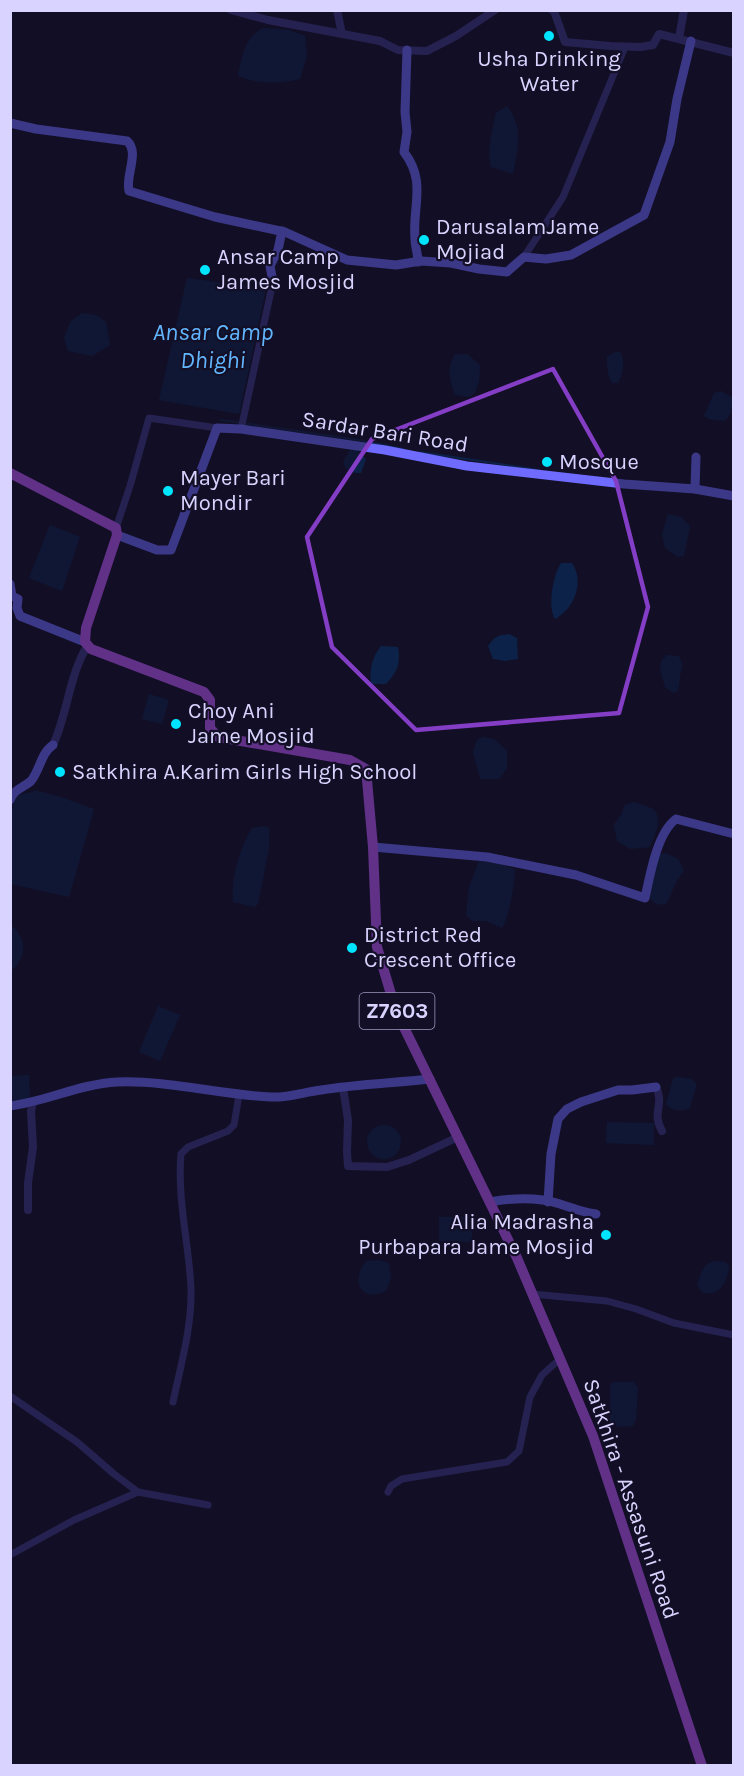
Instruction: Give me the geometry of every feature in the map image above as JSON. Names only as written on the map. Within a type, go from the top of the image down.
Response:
[{"type":"main road","points":[[10,123],[36,129],[127,141],[131,144],[133,151],[128,182],[129,191],[215,217],[282,231],[347,260],[396,265],[418,262],[451,263],[507,272],[524,257],[546,259],[571,255],[644,215],[670,142],[677,99],[691,41]]},
{"type":"main road","points":[[407,50],[405,112],[407,132],[404,152],[412,163],[417,178],[415,239],[418,262]]},
{"type":"main road","points":[[273,282],[270,266],[278,250],[282,231]]},
{"type":"main road","points":[[10,473],[116,532],[157,550],[171,550],[217,428]]},
{"type":"main road","name":"Sardar Bari Road","points":[[217,428],[242,429],[385,450],[467,466],[734,495]]},
{"type":"main road","points":[[694,489],[696,457]]},
{"type":"main road","points":[[10,584],[12,596],[18,599],[17,608],[20,616],[87,643],[86,628],[116,532]]},
{"type":"main road","name":"Satkhira - Assasuni Road","points":[[87,643],[91,649],[204,692],[210,700],[210,728],[218,737],[350,760],[366,769],[373,847],[377,947],[396,1011],[490,1202],[593,1436],[702,1766]]},
{"type":"main road","points":[[10,800],[13,794],[32,779],[42,758],[53,745]]},
{"type":"main road","points":[[373,847],[487,857],[576,875],[645,898],[654,856],[671,823],[676,819],[734,834]]},
{"type":"main road","points":[[10,1106],[33,1102],[81,1087],[118,1082],[189,1086],[239,1095],[274,1097],[430,1079]]},
{"type":"main road","points":[[548,1202],[551,1154],[558,1119],[567,1109],[618,1090],[656,1087]]},
{"type":"main road","points":[[490,1202],[511,1200],[548,1202],[596,1214]]},
{"type":"street","points":[[231,10],[245,16],[380,41],[398,50],[427,51],[456,36],[495,10]]},
{"type":"street","points":[[337,10],[342,34]]},
{"type":"street","points":[[679,38],[684,10]]},
{"type":"street","points":[[554,11],[565,42],[640,47],[653,45],[659,34],[734,53]]},
{"type":"street","points":[[524,257],[563,197],[625,47]]},
{"type":"street","points":[[242,429],[273,282]]},
{"type":"street","points":[[116,532],[149,418],[217,428]]},
{"type":"street","points":[[53,745],[62,724],[87,643]]},
{"type":"street","points":[[656,1087],[660,1095],[657,1122],[662,1131]]},
{"type":"street","points":[[343,1088],[348,1120],[348,1166],[387,1167],[409,1160],[458,1137]]},
{"type":"street","points":[[173,1402],[191,1322],[191,1287],[181,1195],[180,1154],[188,1147],[228,1131],[234,1125],[239,1095]]},
{"type":"street","points":[[28,1210],[28,1183],[33,1147],[31,1111],[33,1102]]},
{"type":"street","points":[[532,1294],[607,1301],[674,1323],[734,1335]]},
{"type":"street","points":[[388,1492],[391,1486],[402,1479],[507,1462],[519,1451],[530,1397],[542,1375],[560,1359]]},
{"type":"street","points":[[10,1396],[77,1442],[138,1492],[208,1505]]},
{"type":"street","points":[[10,1555],[74,1520],[138,1492]]},
{"type":"highlighted area","points":[[553,369],[616,481],[648,607],[619,713],[416,730],[332,647],[307,537],[372,439]]},
{"type":"water","points":[[263,28],[289,30],[305,36],[307,56],[300,79],[268,82],[253,81],[238,76],[248,42]]},
{"type":"water","points":[[507,106],[518,130],[518,147],[513,174],[491,167],[490,161],[490,140],[496,113]]},
{"type":"water","name":"Ansar Camp Dhighi","points":[[187,278],[266,289],[239,414],[159,400]]},
{"type":"water","points":[[82,313],[96,315],[106,322],[110,345],[92,356],[68,351],[64,338],[71,321]]},
{"type":"water","points":[[617,351],[621,353],[623,368],[618,383],[612,383],[608,374],[607,357]]},
{"type":"water","points":[[455,354],[467,354],[480,365],[479,381],[475,393],[469,397],[455,395],[453,390],[450,369]]},
{"type":"water","points":[[721,391],[733,398],[731,413],[725,421],[709,419],[704,416],[714,393]]},
{"type":"water","points":[[356,449],[366,459],[361,473],[349,471],[343,462],[350,450]]},
{"type":"water","points":[[668,514],[681,517],[690,526],[684,556],[678,557],[665,548],[662,534]]},
{"type":"water","points":[[50,525],[80,537],[62,591],[29,578]]},
{"type":"water","points":[[561,563],[572,563],[578,578],[576,594],[572,602],[562,615],[555,619],[551,607],[552,591]]},
{"type":"water","points":[[509,634],[517,638],[518,659],[505,661],[493,659],[488,646],[497,637]]},
{"type":"water","points":[[381,646],[398,647],[398,663],[393,676],[386,684],[371,684],[372,664]]},
{"type":"water","points":[[667,655],[679,656],[682,664],[678,691],[673,693],[665,687],[660,669],[661,661]]},
{"type":"water","points":[[149,694],[169,700],[162,724],[142,719]]},
{"type":"water","points":[[483,737],[494,739],[507,751],[507,768],[499,779],[480,779],[473,752],[477,740]]},
{"type":"water","points":[[34,790],[94,809],[69,897],[11,884],[10,826],[13,804],[18,796]]},
{"type":"water","points":[[634,802],[653,809],[658,817],[657,828],[650,847],[630,849],[617,841],[614,824],[625,805]]},
{"type":"water","points":[[264,826],[269,828],[269,848],[258,904],[255,907],[233,902],[235,874],[243,845],[252,828]]},
{"type":"water","points":[[666,853],[678,859],[684,870],[667,903],[659,904],[654,902],[649,895],[659,854]]},
{"type":"water","points":[[479,861],[494,862],[515,869],[511,899],[502,928],[486,921],[472,921],[466,915],[469,887]]},
{"type":"water","points":[[11,925],[20,936],[23,948],[20,960],[11,971]]},
{"type":"water","points":[[158,1006],[180,1015],[160,1061],[139,1052]]},
{"type":"water","points":[[29,1075],[30,1097],[23,1101],[11,1102],[11,1076]]},
{"type":"water","points":[[676,1077],[691,1079],[696,1083],[690,1108],[674,1109],[666,1104],[673,1079]]},
{"type":"water","points":[[607,1122],[654,1123],[654,1145],[606,1143]]},
{"type":"water","points":[[384,1125],[396,1130],[401,1142],[396,1154],[384,1159],[372,1154],[367,1142],[372,1130]]},
{"type":"water","points":[[439,1217],[472,1217],[472,1242],[439,1241]]},
{"type":"water","points":[[379,1260],[389,1263],[391,1278],[386,1291],[377,1294],[364,1292],[359,1282],[361,1269],[366,1261]]},
{"type":"water","points":[[717,1261],[726,1262],[729,1266],[727,1277],[722,1287],[713,1293],[702,1292],[697,1285],[702,1272],[705,1266]]},
{"type":"water","points":[[633,1382],[638,1387],[636,1419],[633,1426],[624,1427],[610,1423],[610,1384]]},
{"type":"waterway","points":[[221,420],[359,440],[403,449]]},
{"type":"waterway","points":[[420,452],[539,470]]},
{"type":"place","name":"Usha Drinking Water","points":[[549,36]]},
{"type":"place","name":"DarusalamJame Mojiad","points":[[424,240]]},
{"type":"place","name":"Ansar Camp James Mosjid","points":[[205,270]]},
{"type":"place","name":"Mosque","points":[[547,462]]},
{"type":"place","name":"Mayer Bari Mondir","points":[[168,491]]},
{"type":"place","name":"Choy Ani Jame Mosjid","points":[[176,724]]},
{"type":"place","name":"Satkhira A.Karim Girls High School","points":[[60,772]]},
{"type":"place","name":"District Red Crescent Office","points":[[352,948]]},
{"type":"place","name":"Alia Madrasha Purbapara Jame Mosjid","points":[[606,1235]]}]
